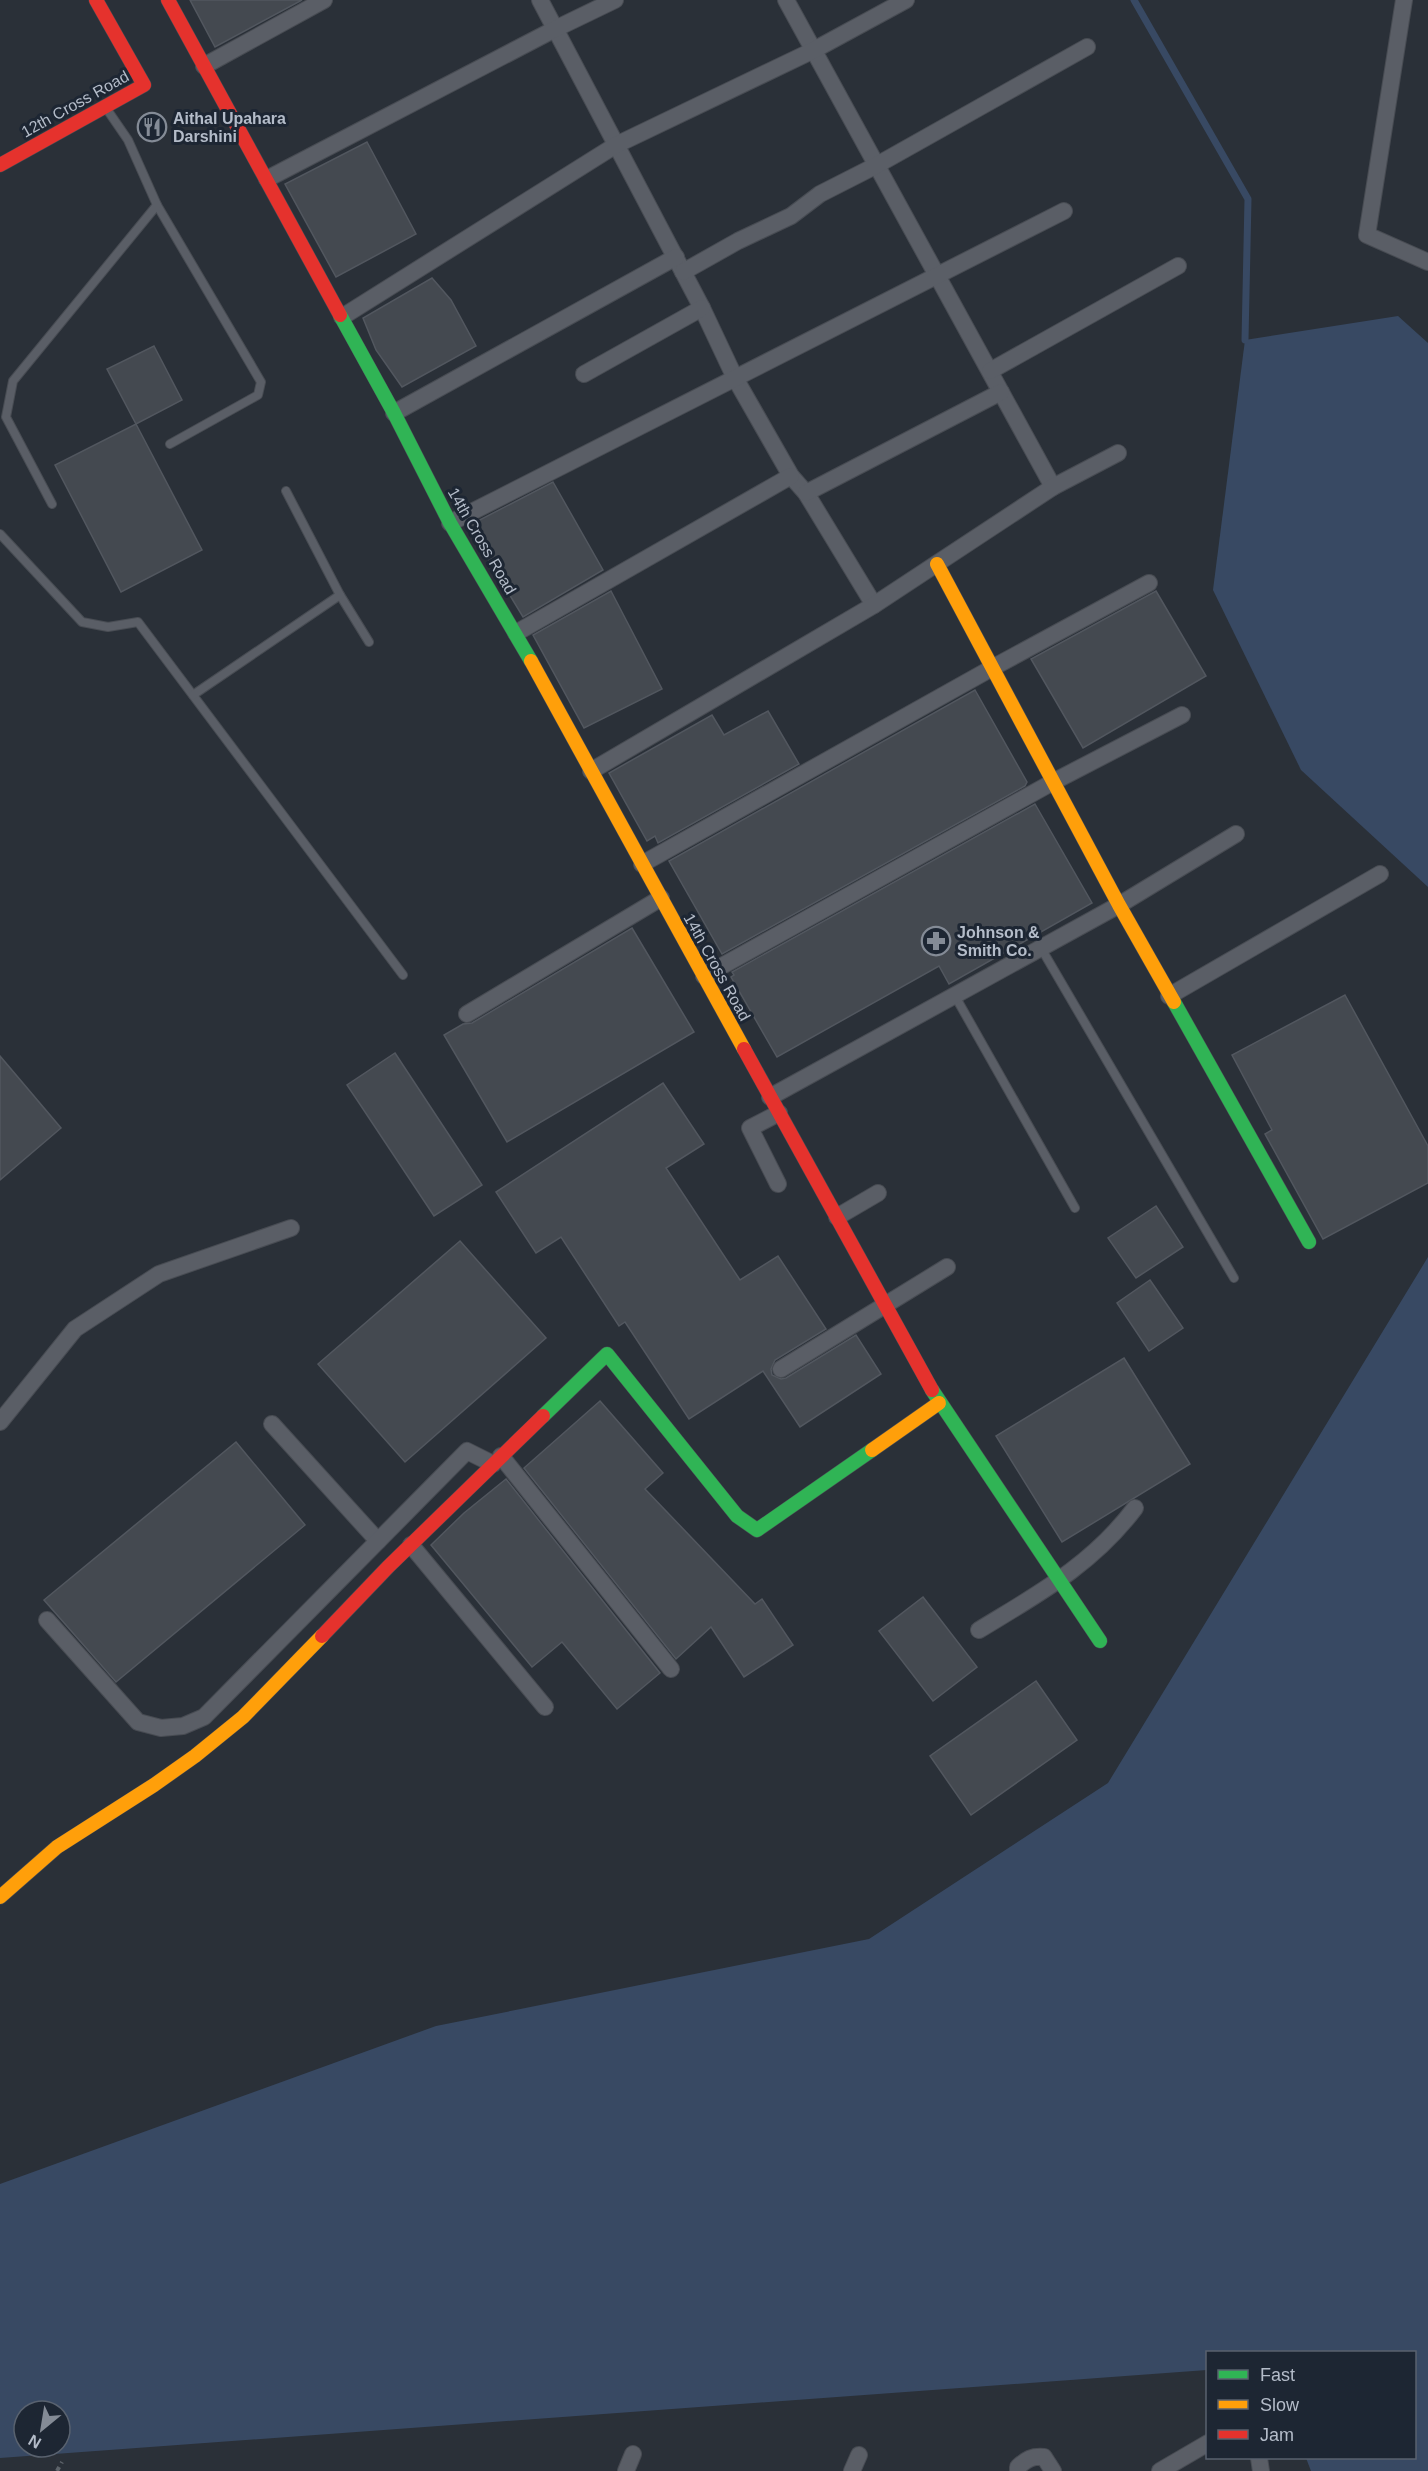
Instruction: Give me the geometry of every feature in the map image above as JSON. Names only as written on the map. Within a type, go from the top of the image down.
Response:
[{"type":"street","name":"12th Cross Road","points":[[0,165],[144,85],[96,0]]},
{"type":"street","name":"14th Cross Road","points":[[168,0],[394,413],[450,523],[516,633],[939,1403],[1100,1641]]},
{"type":"street","points":[[204,66],[324,0]]},
{"type":"street","points":[[540,0],[702,308],[735,378],[791,476],[806,493],[874,605]]},
{"type":"street","points":[[267,179],[615,0]]},
{"type":"street","points":[[786,0],[1053,487]]},
{"type":"street","points":[[342,317],[616,145],[814,50],[906,0]]},
{"type":"street","points":[[1404,0],[1367,235],[1428,262]]},
{"type":"street","points":[[394,413],[679,264],[738,242],[791,216],[820,194],[877,165],[1087,47]]},
{"type":"street","points":[[450,523],[1064,212]]},
{"type":"street","points":[[990,371],[1178,266]]},
{"type":"street","points":[[584,374],[702,308]]},
{"type":"street","points":[[806,493],[1001,392]]},
{"type":"street","points":[[591,771],[874,605],[1053,487],[1118,453]]},
{"type":"street","points":[[516,633],[791,476]]},
{"type":"street","points":[[936,564],[1169,996],[1309,1242]]},
{"type":"street","points":[[642,864],[1149,583]]},
{"type":"street","points":[[704,976],[1053,782],[1182,715]]},
{"type":"street","points":[[770,1097],[1119,905],[1236,834]]},
{"type":"street","points":[[1169,996],[1380,874]]},
{"type":"street","points":[[467,1014],[661,898]]},
{"type":"street","points":[[778,1184],[750,1128],[779,1113]]},
{"type":"street","points":[[837,1217],[878,1193]]},
{"type":"street","points":[[0,1422],[75,1329],[159,1274],[291,1228]]},
{"type":"street","points":[[782,1370],[947,1267]]},
{"type":"street","points":[[0,1897],[57,1847],[154,1785],[195,1756],[243,1717],[411,1545],[607,1354],[737,1516],[757,1530],[939,1403]]},
{"type":"street","points":[[272,1424],[378,1541]]},
{"type":"street","points":[[47,1620],[138,1722],[161,1728],[183,1726],[204,1717],[467,1451],[497,1460],[671,1669]]},
{"type":"street","points":[[979,1630],[1060,1582],[1098,1551],[1135,1508]]},
{"type":"street","points":[[411,1545],[544,1707]]},
{"type":"street","points":[[1160,2471],[1206,2444]]},
{"type":"street","points":[[626,2471],[633,2454]]},
{"type":"street","points":[[852,2471],[860,2455]]},
{"type":"street","points":[[1018,2471],[1018,2467],[1023,2462],[1034,2456],[1044,2457],[1053,2471]]},
{"type":"lane","points":[[105,107],[128,140],[157,206],[261,381],[258,395],[170,444]]},
{"type":"lane","points":[[52,504],[6,417],[13,381],[157,206]]},
{"type":"lane","points":[[286,490],[340,595],[369,642]]},
{"type":"lane","points":[[0,534],[82,622],[108,627],[138,622],[403,975]]},
{"type":"lane","points":[[193,695],[340,595]]},
{"type":"lane","points":[[1041,948],[1234,1278]]},
{"type":"lane","points":[[955,996],[1076,1208]]},
{"type":"path","points":[[57,2471],[62,2462]]},
{"type":"water","points":[[1398,316],[1428,343],[1428,887],[1301,770],[1213,590],[1245,340]]},
{"type":"water","points":[[1428,1257],[1428,2471],[1311,2471],[1306,2459],[1416,2459],[1416,2351],[1206,2351],[1206,2370],[72,2453],[72,2399],[12,2399],[12,2457],[0,2458],[0,2184],[436,2026],[869,1939],[1108,1783]]},
{"type":"building","points":[[190,0],[302,0],[215,47]]},
{"type":"building","points":[[367,142],[416,234],[336,277],[285,184]]},
{"type":"building","points":[[432,278],[451,300],[476,346],[402,387],[376,350],[363,318]]},
{"type":"building","points":[[154,346],[182,400],[136,424],[107,369]]},
{"type":"building","points":[[136,424],[202,550],[121,592],[55,465]]},
{"type":"building","points":[[553,482],[603,570],[523,617],[468,526]]},
{"type":"building","points":[[611,591],[662,689],[584,728],[533,635]]},
{"type":"building","points":[[1156,591],[1206,676],[1083,748],[1031,659]]},
{"type":"building","points":[[975,690],[1027,782],[1025,786],[722,954],[669,861]]},
{"type":"building","points":[[768,711],[799,764],[658,843],[655,836],[647,841],[609,773],[712,715],[724,735]]},
{"type":"building","points":[[1035,804],[1092,903],[949,984],[939,966],[777,1057],[731,977],[734,975],[732,972]]},
{"type":"building","points":[[632,928],[694,1032],[507,1142],[444,1035],[463,1024],[472,1023]]},
{"type":"building","points":[[1345,995],[1428,1146],[1428,1183],[1323,1239],[1265,1134],[1272,1130],[1232,1055]]},
{"type":"building","points":[[395,1053],[482,1185],[434,1216],[347,1085]]},
{"type":"building","points":[[0,1056],[61,1128],[0,1180]]},
{"type":"building","points":[[663,1083],[704,1144],[666,1168],[740,1280],[778,1256],[826,1329],[775,1360],[771,1369],[772,1375],[781,1379],[786,1378],[856,1335],[881,1374],[800,1427],[763,1371],[689,1419],[625,1322],[619,1326],[561,1237],[536,1253],[496,1192]]},
{"type":"building","points":[[1156,1206],[1183,1247],[1136,1278],[1108,1238]]},
{"type":"building","points":[[460,1241],[546,1338],[405,1462],[318,1364]]},
{"type":"building","points":[[1150,1280],[1183,1328],[1149,1351],[1117,1303]]},
{"type":"building","points":[[1124,1358],[1190,1464],[1062,1542],[996,1436]]},
{"type":"building","points":[[600,1401],[663,1473],[645,1489],[755,1604],[762,1599],[793,1645],[744,1677],[711,1627],[676,1659],[524,1468]]},
{"type":"building","points":[[236,1442],[305,1525],[116,1682],[44,1600]]},
{"type":"building","points":[[506,1479],[660,1673],[617,1709],[562,1642],[532,1667],[431,1545],[464,1513]]},
{"type":"building","points":[[923,1597],[977,1667],[933,1701],[879,1631]]},
{"type":"building","points":[[1036,1681],[1077,1740],[971,1815],[930,1756]]},
{"type":"waterway","points":[[1134,0],[1248,199],[1245,340]]},
{"type":"traffic: fast","points":[[340,315],[394,413],[450,523],[531,661]]},
{"type":"traffic: fast","points":[[1174,1002],[1309,1242]]},
{"type":"traffic: fast","points":[[543,1416],[607,1354],[737,1516],[757,1530],[872,1450]]},
{"type":"traffic: fast","points":[[932,1390],[1100,1641]]},
{"type":"traffic: slow","points":[[937,564],[1119,905],[1174,1002]]},
{"type":"traffic: slow","points":[[531,661],[744,1049]]},
{"type":"traffic: slow","points":[[872,1450],[939,1403]]},
{"type":"traffic: slow","points":[[0,1897],[57,1847],[195,1756],[243,1717],[322,1636]]},
{"type":"traffic: jam","points":[[0,165],[144,85],[96,0]]},
{"type":"traffic: jam","points":[[168,0],[340,315]]},
{"type":"traffic: jam","points":[[744,1049],[932,1390]]},
{"type":"traffic: jam","points":[[322,1636],[388,1567],[543,1416]]},
{"type":"place","name":"Aithal Upahara Darshini","points":[[152,127]]},
{"type":"place","name":"Johnson & Smith Co.","points":[[936,941]]}]
